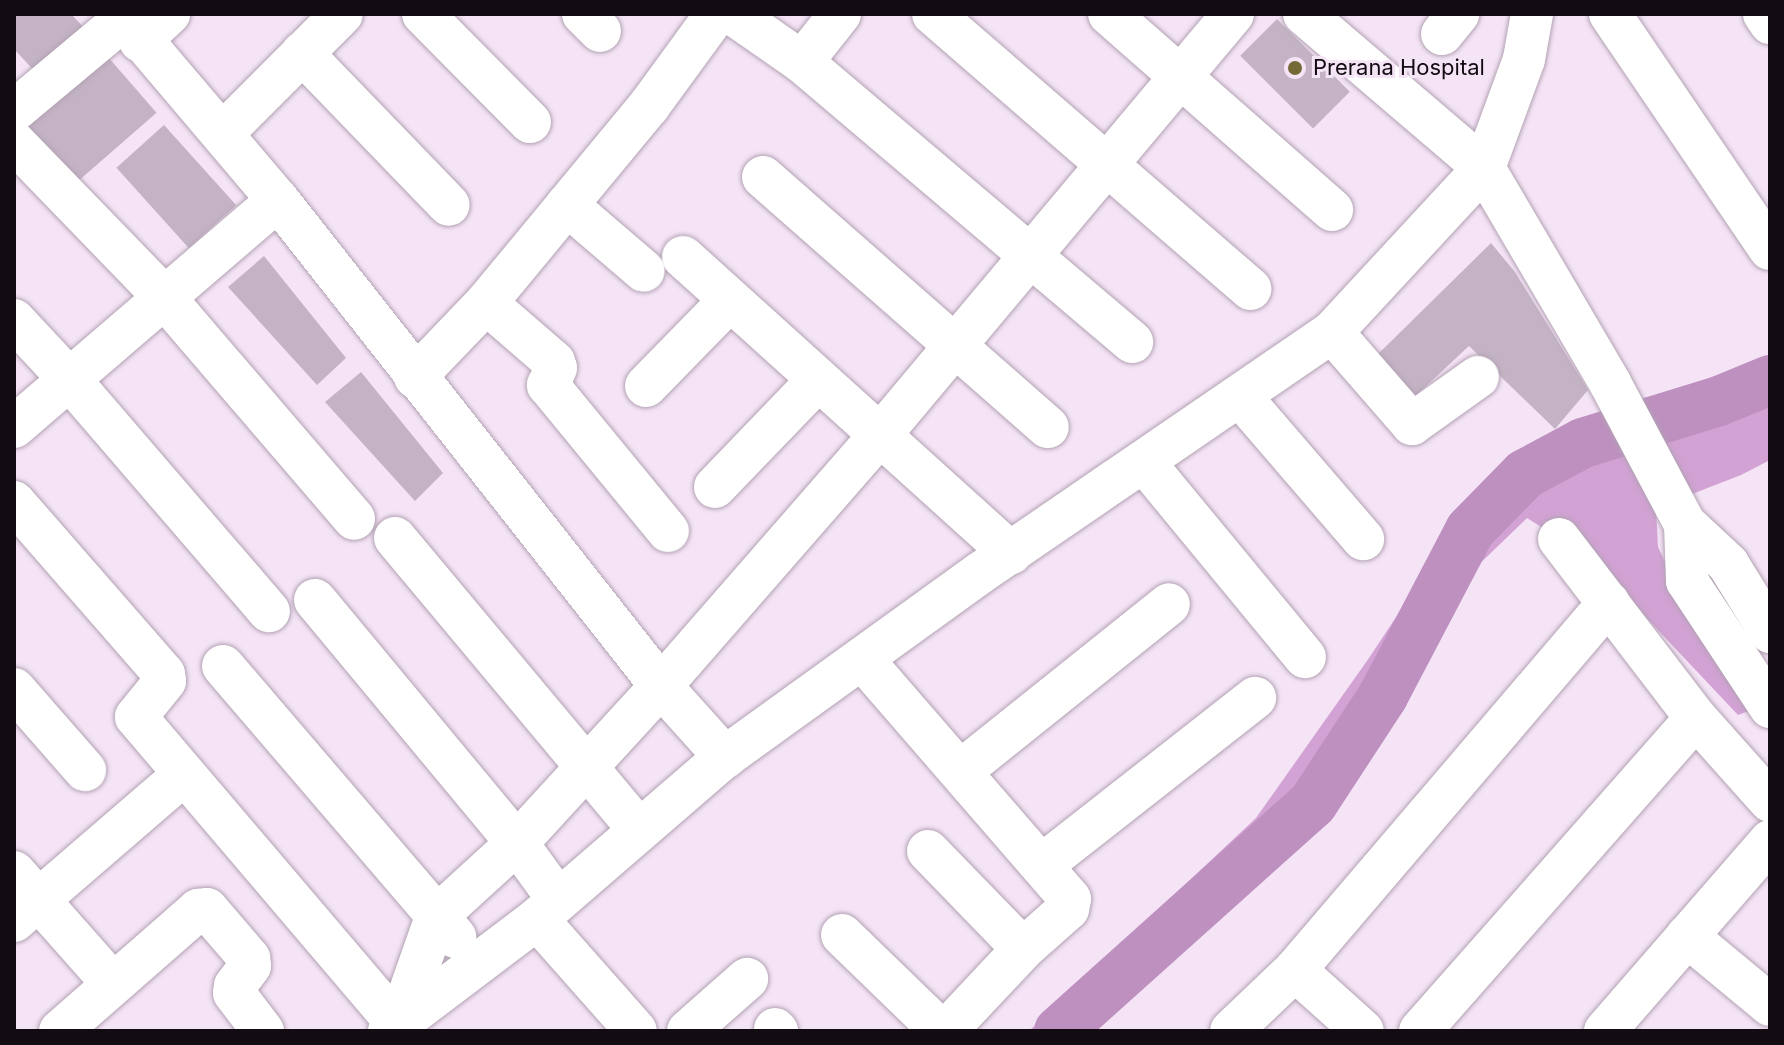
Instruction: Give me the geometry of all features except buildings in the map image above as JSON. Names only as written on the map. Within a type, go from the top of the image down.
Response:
[{"type":"street","points":[[223,133],[342,14]]},
{"type":"street","points":[[423,14],[530,122]]},
{"type":"street","points":[[415,377],[486,303],[665,85],[716,14]]},
{"type":"street","points":[[733,14],[802,62],[1132,342]]},
{"type":"street","points":[[802,62],[840,14]]},
{"type":"street","points":[[933,14],[1250,289]]},
{"type":"street","points":[[1109,14],[1332,210]]},
{"type":"street","points":[[394,1028],[436,917],[517,843],[661,686],[881,434],[1233,14]]},
{"type":"street","points":[[1304,14],[1484,168],[1610,383],[1680,514],[1728,564],[1770,632]]},
{"type":"street","points":[[394,1028],[547,908],[725,757],[1011,553],[1332,332],[1484,168],[1524,59],[1532,14]]},
{"type":"street","points":[[1610,14],[1770,249]]},
{"type":"street","points":[[1764,14],[1770,23]]},
{"type":"street","points":[[14,111],[138,22],[661,686],[725,757]]},
{"type":"street","points":[[302,53],[449,205]]},
{"type":"street","points":[[14,142],[164,297],[354,519]]},
{"type":"street","points":[[763,177],[1048,427]]},
{"type":"street","points":[[14,427],[278,200]]},
{"type":"street","points":[[567,205],[644,271]]},
{"type":"street","points":[[683,257],[1011,553]]},
{"type":"street","points":[[646,386],[729,301]]},
{"type":"street","points":[[486,303],[554,362],[556,368],[548,385],[668,531]]},
{"type":"street","points":[[14,320],[70,380],[269,611]]},
{"type":"street","points":[[1332,332],[1412,424],[1478,377]]},
{"type":"street","points":[[715,487],[818,380]]},
{"type":"street","points":[[1240,396],[1363,539]]},
{"type":"street","points":[[1144,462],[1305,657]]},
{"type":"street","points":[[14,502],[164,674],[165,681],[135,716],[394,1028]]},
{"type":"street","points":[[1680,514],[1687,581],[1770,707]]},
{"type":"street","points":[[395,538],[638,829]]},
{"type":"street","points":[[1559,539],[1696,718],[1770,801]]},
{"type":"street","points":[[315,600],[517,843],[547,908],[636,1031]]},
{"type":"street","points":[[1231,1031],[1295,970],[1609,603]]},
{"type":"street","points":[[962,770],[1169,604]]},
{"type":"street","points":[[842,935],[944,1031],[1070,905],[1068,895],[863,660]]},
{"type":"street","points":[[223,666],[436,917],[479,961]]},
{"type":"street","points":[[14,689],[85,770]]},
{"type":"street","points":[[1042,865],[1255,698]]},
{"type":"street","points":[[1420,1031],[1696,718]]},
{"type":"street","points":[[113,984],[22,898],[183,775]]},
{"type":"street","points":[[1605,1031],[1770,841]]},
{"type":"street","points":[[928,851],[1023,949]]},
{"type":"street","points":[[60,1031],[198,910],[207,909],[249,958],[250,966],[235,986],[234,993],[263,1031]]},
{"type":"street","points":[[1687,936],[1770,1005]]},
{"type":"street","points":[[1295,970],[1363,1031]]},
{"type":"street","points":[[688,1031],[747,979]]},
{"type":"shaded area","points":[[1770,354],[1770,460],[1741,475],[1656,508],[1658,547],[1688,610],[1757,708],[1738,715],[1590,558],[1527,518],[1467,576],[1320,807],[1248,890],[1095,1031],[1029,1031],[1256,818],[1369,658],[1451,534],[1507,474],[1592,425],[1660,402]]},
{"type":"waterway","points":[[1059,1031],[1313,803],[1383,696],[1470,530],[1525,474],[1583,443],[1719,401],[1770,380]]},
{"type":"place","name":"Prerana Hospital","points":[[1295,68]]}]
